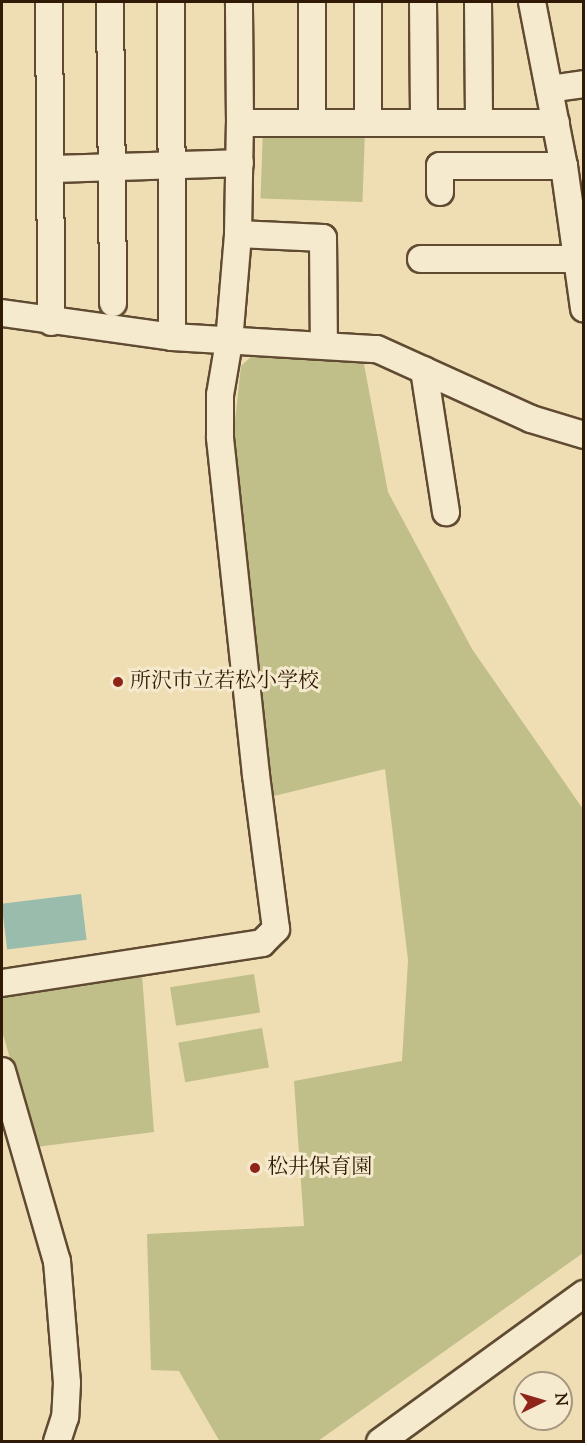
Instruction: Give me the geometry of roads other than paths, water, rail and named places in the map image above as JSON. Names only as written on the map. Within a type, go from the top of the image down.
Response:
[{"type":"street","points":[[49,2],[51,322]]},
{"type":"street","points":[[110,2],[113,303]]},
{"type":"street","points":[[171,2],[172,337]]},
{"type":"street","points":[[2,983],[262,943],[276,928],[222,468],[220,395],[229,342],[238,234],[240,123],[238,2]]},
{"type":"street","points":[[312,2],[312,123]]},
{"type":"street","points":[[368,2],[369,123]]},
{"type":"street","points":[[423,2],[424,122]]},
{"type":"street","points":[[478,2],[479,121]]},
{"type":"street","points":[[532,2],[564,166],[579,226],[578,259],[584,309]]},
{"type":"street","points":[[549,89],[584,84]]},
{"type":"street","points":[[240,123],[479,121],[556,123]]},
{"type":"street","points":[[51,169],[240,163]]},
{"type":"street","points":[[440,192],[440,166],[564,166]]},
{"type":"street","points":[[238,234],[323,238],[324,345]]},
{"type":"street","points":[[421,259],[578,259]]},
{"type":"street","points":[[2,313],[51,322],[172,337],[377,349],[531,419],[584,435]]},
{"type":"street","points":[[424,370],[446,512]]},
{"type":"street","points":[[2,1071],[57,1261],[67,1383],[65,1417],[57,1442]]},
{"type":"street","points":[[380,1442],[584,1294]]},
{"type":"place","name":"所沢市立若松小学校","points":[[118,682]]},
{"type":"place","name":"松井保育園","points":[[255,1168]]}]
